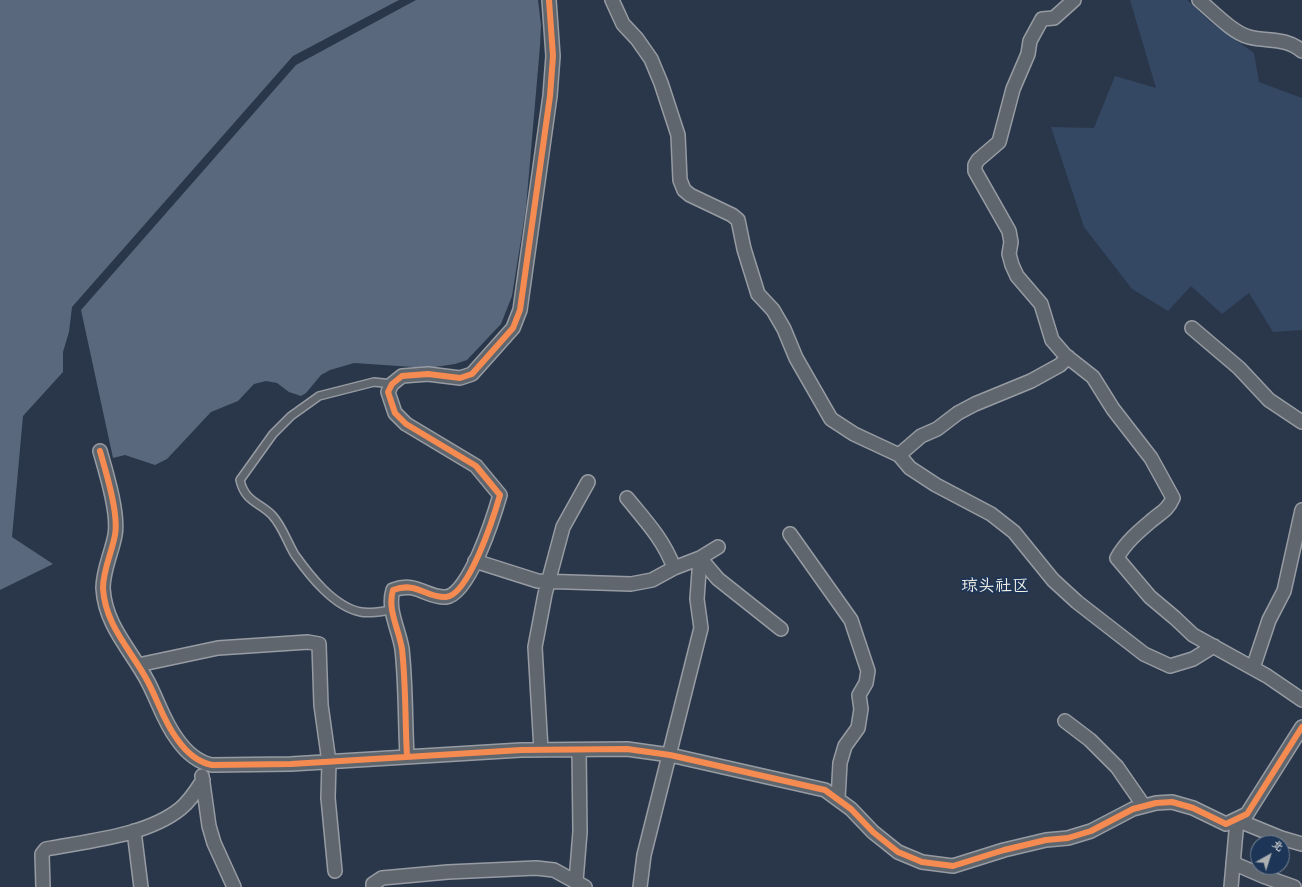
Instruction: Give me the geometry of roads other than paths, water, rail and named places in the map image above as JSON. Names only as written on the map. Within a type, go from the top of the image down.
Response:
[{"type":"street","points":[[407,756],[402,651],[399,632],[390,601],[393,590],[403,586],[445,597],[453,595],[468,579],[500,495],[476,466],[406,424],[395,413],[388,392],[392,384],[402,376],[414,374],[445,375],[460,378],[472,374],[513,328],[520,310],[523,296],[550,96],[553,50],[549,0]]},
{"type":"street","points":[[612,0],[623,24],[637,39],[651,59],[661,83],[678,135],[680,180],[684,190],[732,215],[738,220],[744,249],[758,294],[773,310],[784,329],[796,358],[831,419],[854,434],[899,455],[910,468],[936,485],[991,514],[1014,532],[1053,580],[1094,616],[1144,654],[1170,666],[1193,659],[1214,646]]},
{"type":"street","points":[[1074,0],[1054,18],[1042,19],[1030,41],[1028,54],[1013,89],[999,142],[978,160],[974,171],[1009,230],[1011,242],[1009,254],[1012,265],[1017,276],[1042,304],[1052,340],[1068,357],[1093,377],[1113,409],[1151,458],[1173,498],[1168,508],[1123,546],[1117,558],[1150,597],[1194,636],[1254,668],[1302,700]]},
{"type":"street","points":[[1199,0],[1239,33],[1249,37],[1283,40],[1302,51]]},
{"type":"street","points":[[1192,328],[1233,363],[1269,400],[1302,422]]},
{"type":"street","points":[[899,455],[921,436],[937,429],[958,413],[975,404],[1031,381],[1060,365],[1068,357]]},
{"type":"street","points":[[100,451],[112,496],[116,533],[103,587],[107,615],[116,633],[149,683],[165,720],[177,740],[189,754],[201,763],[212,766],[329,762],[407,756],[541,750],[627,749],[670,755],[825,790],[851,809],[873,832],[898,852],[922,862],[953,866],[1004,850],[1091,831],[1132,809],[1144,806],[1172,802],[1193,808],[1226,824],[1237,820],[1247,814],[1302,727]]},
{"type":"street","points":[[541,750],[535,647],[548,580],[563,527],[588,482]]},
{"type":"street","points":[[626,498],[656,533],[669,554],[674,568]]},
{"type":"street","points":[[1254,668],[1269,620],[1284,591],[1302,510]]},
{"type":"street","points":[[790,534],[822,577],[851,620],[868,671],[866,682],[859,695],[860,709],[858,728],[845,746],[840,763],[838,799]]},
{"type":"street","points":[[475,562],[538,582],[548,580],[631,584],[652,580],[674,568],[700,558],[718,547]]},
{"type":"street","points":[[700,558],[718,579],[781,629]]},
{"type":"street","points":[[640,887],[644,855],[701,628],[697,599],[700,558]]},
{"type":"street","points":[[138,665],[218,648],[308,642],[319,644],[321,705],[329,762],[328,798],[335,871]]},
{"type":"street","points":[[1065,721],[1090,740],[1117,767],[1144,806]]},
{"type":"street","points":[[373,887],[373,884],[382,878],[448,872],[536,868],[554,870],[580,884],[579,750]]},
{"type":"street","points":[[201,763],[209,826],[214,842],[234,887]]},
{"type":"street","points":[[43,887],[42,854],[46,849],[134,831],[162,819],[179,809],[189,800],[202,780]]},
{"type":"street","points":[[1237,820],[1281,838],[1302,844]]},
{"type":"street","points":[[1231,887],[1237,820]]},
{"type":"street","points":[[134,831],[141,887]]},
{"type":"street","points":[[1233,863],[1294,887]]},
{"type":"lane","points":[[392,384],[374,382],[320,396],[291,416],[273,434],[240,480],[242,490],[256,504],[271,514],[284,532],[294,553],[322,587],[347,607],[362,612],[392,610]]},
{"type":"district","name":"琼头社区","points":[[995,589]]}]
